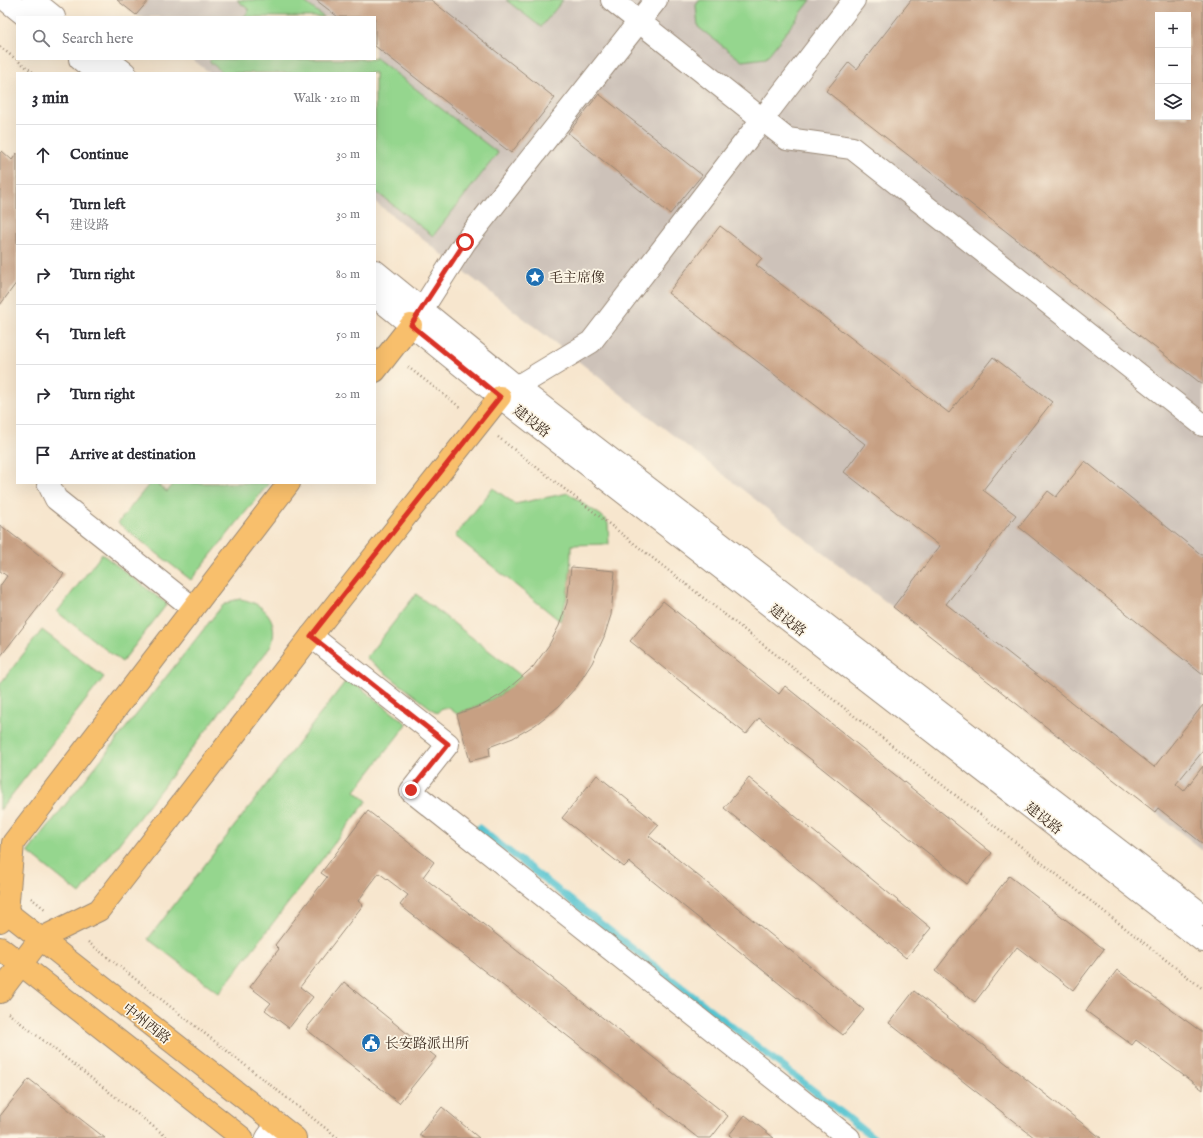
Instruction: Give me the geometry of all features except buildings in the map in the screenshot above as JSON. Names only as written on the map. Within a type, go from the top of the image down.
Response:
[{"type":"main road","points":[[376,370],[417,317]]},
{"type":"main road","points":[[3,1001],[22,964],[40,939],[99,910],[311,636],[480,423],[508,392]]},
{"type":"main road","points":[[2,914],[10,881],[13,843],[288,484]]},
{"type":"main road","name":"中州西路","points":[[2,914],[40,939],[272,1131],[295,1138]]},
{"type":"main road","points":[[0,948],[242,1138]]},
{"type":"street","points":[[6,0],[26,16]]},
{"type":"street","points":[[33,0],[53,16]]},
{"type":"street","points":[[612,0],[788,139],[852,148],[1203,425]]},
{"type":"street","points":[[417,317],[465,242],[656,0]]},
{"type":"street","points":[[508,392],[591,342],[854,0]]},
{"type":"street","points":[[81,60],[96,72]]},
{"type":"street","points":[[108,60],[124,72]]},
{"type":"street","name":"建设路","points":[[376,272],[417,317],[508,392],[1203,941]]},
{"type":"street","name":"建设路","points":[[376,296],[417,317]]},
{"type":"street","name":"建设路","points":[[508,392],[1203,915]]},
{"type":"street","points":[[48,484],[56,499],[193,608]]},
{"type":"street","points":[[311,636],[448,744],[411,790],[849,1138]]},
{"type":"path","points":[[0,47],[16,59]]},
{"type":"path","points":[[17,60],[33,72]]},
{"type":"path","points":[[390,352],[1203,989]]},
{"type":"path","points":[[10,881],[338,1138]]},
{"type":"path","points":[[3,1001],[168,1138]]},
{"type":"shaded area","points":[[117,0],[1203,0],[1203,850],[376,203],[376,72],[209,72],[193,60],[376,60],[376,16],[137,16]]},
{"type":"green space","points":[[237,0],[302,0],[323,16],[245,16],[249,10]]},
{"type":"green space","points":[[506,0],[563,0],[541,27]]},
{"type":"green space","points":[[700,0],[811,0],[766,58],[742,61],[698,27],[696,5]]},
{"type":"green space","points":[[376,58],[498,153],[433,236],[376,192],[376,72],[222,72],[209,61],[376,60]]},
{"type":"green space","points":[[149,484],[157,484],[167,492],[173,484],[268,484],[191,580],[118,523]]},
{"type":"green space","points":[[493,488],[515,504],[568,493],[602,516],[608,523],[609,544],[571,545],[569,584],[566,602],[560,621],[455,536]]},
{"type":"green space","points":[[102,554],[167,604],[122,662],[57,612]]},
{"type":"green space","points":[[416,594],[523,677],[500,695],[475,707],[457,714],[449,708],[442,708],[437,713],[366,658]]},
{"type":"green space","points":[[240,599],[249,601],[263,609],[272,621],[273,637],[271,646],[80,894],[28,852],[222,606],[231,601]]},
{"type":"green space","points":[[42,630],[104,677],[0,810],[0,684]]},
{"type":"green space","points":[[348,678],[407,724],[355,791],[367,801],[219,993],[148,939]]},
{"type":"waterway","points":[[479,828],[874,1138]]},
{"type":"place","name":"毛主席像","points":[[535,277]]},
{"type":"place","name":"长安路派出所","points":[[371,1043]]},
{"type":"route","points":[[411,790],[448,744],[311,636],[500,397],[411,325],[465,242]]}]
